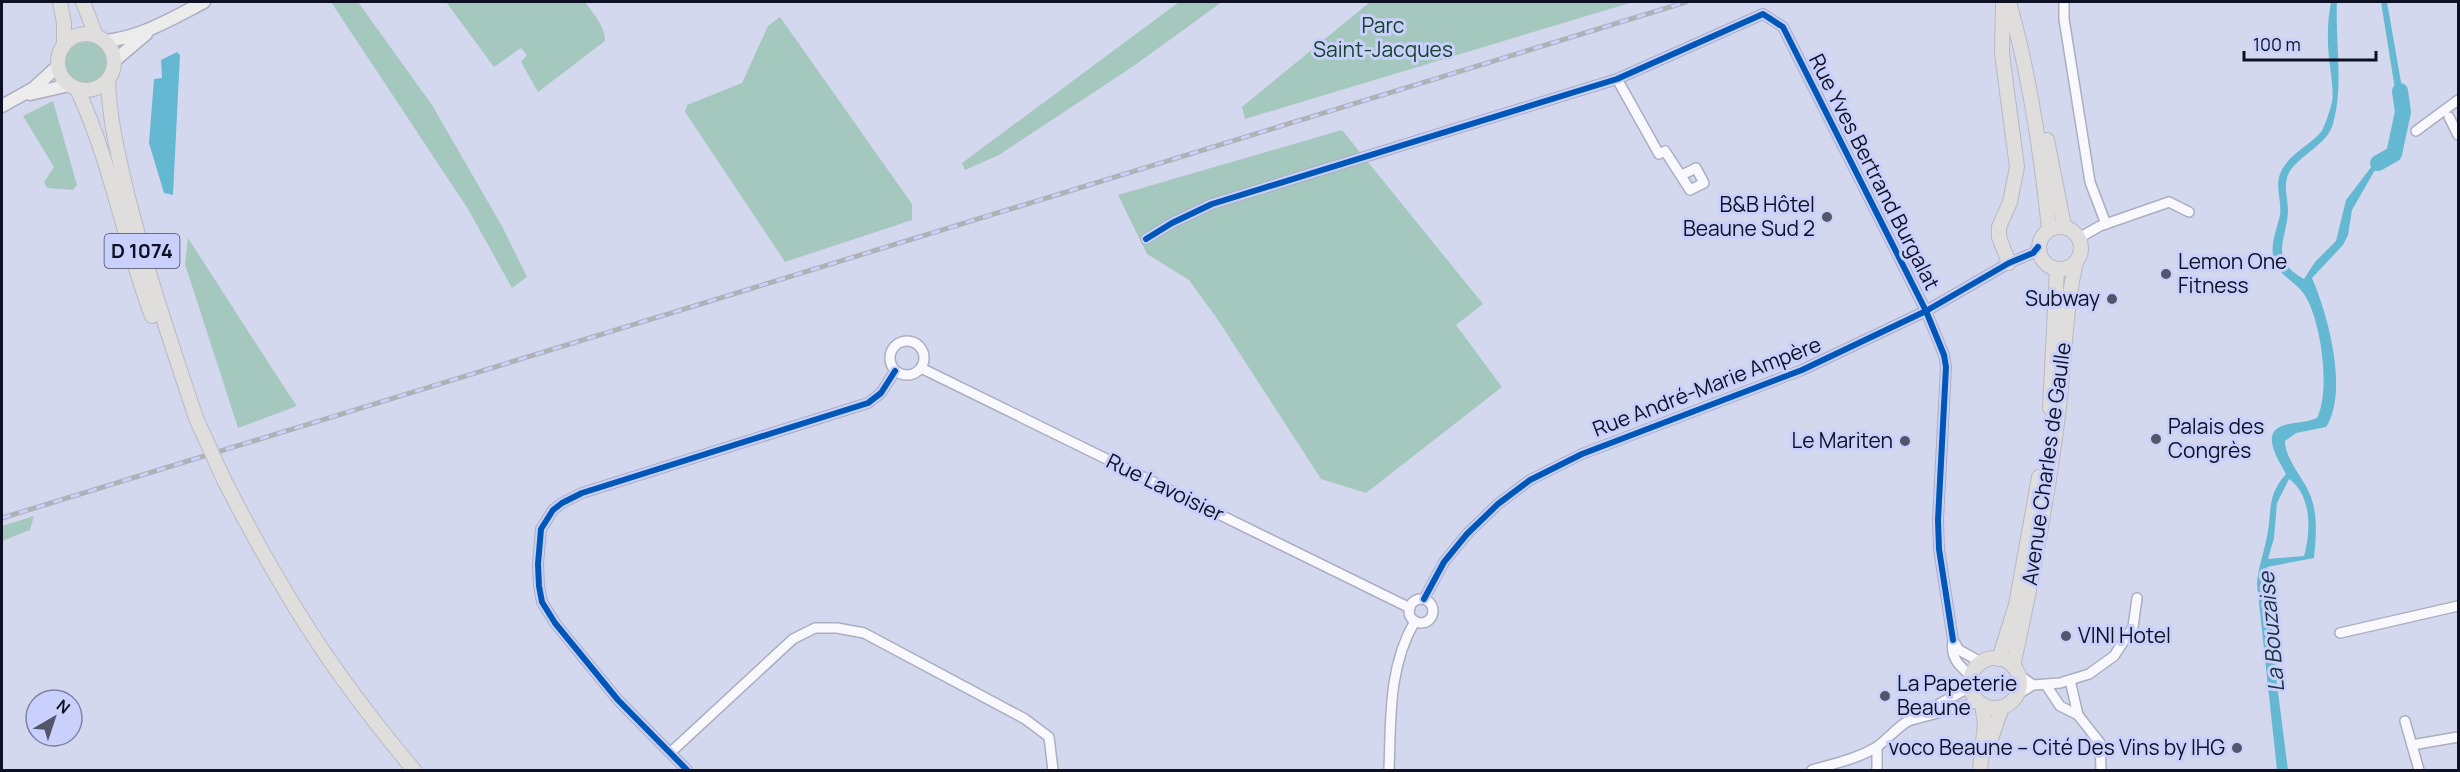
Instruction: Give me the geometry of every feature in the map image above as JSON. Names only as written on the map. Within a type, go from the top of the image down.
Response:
[{"type":"main road","points":[[60,2],[64,23],[64,45]]},
{"type":"main road","points":[[83,2],[100,38],[110,47],[114,61]]},
{"type":"main road","points":[[73,87],[64,80],[58,66],[60,51],[64,45],[78,35],[123,38],[157,26],[204,2]]},
{"type":"main road","points":[[2003,2],[2002,54],[2017,167],[2010,202],[2000,227],[1999,237],[2009,263]]},
{"type":"main road","points":[[2009,2],[2024,53],[2037,121],[2049,229]]},
{"type":"main road","points":[[2014,2],[2042,114],[2064,226]]},
{"type":"main road","points":[[18,98],[73,87],[91,90],[108,79],[114,61],[157,26]]},
{"type":"main road","points":[[2,106],[18,98],[46,78],[58,66]]},
{"type":"main road","name":"D 1074","points":[[108,79],[112,125],[138,235],[154,296],[196,417]]},
{"type":"main road","name":"D 1074","points":[[73,87],[100,150],[143,293],[179,384],[225,482],[266,559],[313,636],[366,710],[414,771]]},
{"type":"main road","points":[[2076,262],[2071,266],[2056,269],[2041,259],[2038,248],[2043,234],[2049,229],[2064,226],[2079,238]]},
{"type":"main road","name":"Avenue Charles de Gaulle","points":[[2018,694],[2016,670],[2059,406],[2070,287],[2081,250],[2079,238]]},
{"type":"main road","name":"Avenue Charles de Gaulle","points":[[1999,659],[2016,605],[2050,413],[2056,269]]},
{"type":"main road","points":[[1981,768],[1985,723],[1980,703],[1970,681],[1981,662],[1999,659],[2016,670]]},
{"type":"main road","points":[[1980,703],[1995,709],[2002,708],[2009,705],[2018,694]]},
{"type":"main road","points":[[1981,768],[2002,708]]},
{"type":"street","points":[[2064,2],[2064,19],[2090,182],[2106,224]]},
{"type":"street","name":"Rue Yves Bertrand Burgalat","points":[[1617,80],[1764,14],[1783,27],[1926,311],[1944,355],[1946,367],[1938,520],[1939,549],[1953,640],[1953,656],[1970,681]]},
{"type":"street","points":[[1146,239],[1172,223],[1212,204],[1617,80],[1659,154],[1665,151],[1682,175]]},
{"type":"street","points":[[2415,131],[2458,100]]},
{"type":"street","points":[[2449,117],[2458,135]]},
{"type":"street","points":[[2079,238],[2106,224],[2169,202],[2189,212]]},
{"type":"street","name":"Rue André-Marie Ampère","points":[[1410,608],[1413,602],[1424,599],[1444,562],[1467,534],[1498,504],[1530,480],[1582,454],[1802,370],[1926,311],[2009,263],[2033,253],[2038,248]]},
{"type":"street","points":[[905,340],[915,342],[922,349],[924,358],[921,368],[909,375],[895,371],[890,363],[890,352],[896,344],[905,340]]},
{"type":"street","name":"Rue Lavoisier","points":[[921,368],[1410,608]]},
{"type":"street","points":[[687,771],[618,700],[548,612],[540,594],[538,541],[541,529],[562,503],[582,493],[868,403],[880,393],[895,371]]},
{"type":"street","points":[[2018,694],[2033,685],[2060,683],[2089,674],[2114,656],[2133,627],[2138,598]]},
{"type":"street","name":"Rue André-Marie Ampère","points":[[1390,767],[1388,738],[1392,693],[1402,650],[1415,621],[1423,622],[1432,615],[1432,607],[1424,599]]},
{"type":"street","points":[[2340,633],[2458,606]]},
{"type":"street","points":[[1410,608],[1410,615],[1415,621]]},
{"type":"street","points":[[671,752],[793,639],[815,628],[837,628],[864,633],[1025,719],[1049,737],[1053,771]]},
{"type":"street","points":[[1953,640],[1967,657],[1981,662]]},
{"type":"street","points":[[2016,670],[2033,685]]},
{"type":"street","points":[[2070,680],[2078,715]]},
{"type":"street","points":[[1812,771],[1842,762],[1877,747],[1894,730],[1970,681]]},
{"type":"street","points":[[2046,685],[2060,706],[2078,715],[2100,743],[2102,771]]},
{"type":"street","points":[[1908,721],[1980,703]]},
{"type":"street","points":[[2405,720],[2419,771]]},
{"type":"street","points":[[2412,745],[2458,737]]},
{"type":"street","points":[[1877,747],[1877,771]]},
{"type":"green space","points":[[331,2],[358,2],[432,105],[503,228],[527,277],[512,288],[468,209]]},
{"type":"green space","points":[[446,2],[585,2],[601,25],[605,41],[538,92],[521,62],[527,55],[521,48],[494,67]]},
{"type":"green space","points":[[1179,2],[1222,2],[1135,65],[999,155],[965,170],[962,163]]},
{"type":"green space","name":"Parc Saint-Jacques","points":[[1370,2],[1633,2],[1245,119],[1242,107]]},
{"type":"green space","points":[[780,17],[912,204],[912,220],[785,262],[685,112],[687,105],[742,83],[768,26]]},
{"type":"green space","points":[[86,42],[101,48],[107,63],[101,78],[86,84],[71,78],[65,63],[71,48]]},
{"type":"green space","points":[[53,101],[77,185],[73,190],[47,188],[44,182],[54,167],[23,116]]},
{"type":"green space","points":[[1342,130],[1483,304],[1456,325],[1502,387],[1366,493],[1321,479],[1218,320],[1189,280],[1147,254],[1118,195]]},
{"type":"green space","points":[[188,238],[297,406],[238,428],[185,264]]},
{"type":"green space","points":[[34,516],[30,530],[2,541],[2,526]]},
{"type":"water","points":[[2331,2],[2337,2],[2339,78],[2336,109],[2330,131],[2320,144],[2295,165],[2286,181],[2288,211],[2282,248],[2286,264],[2293,272],[2304,279],[2315,262],[2336,241],[2346,200],[2375,162],[2394,150],[2399,150],[2394,157],[2375,170],[2352,210],[2348,235],[2343,245],[2312,278],[2330,332],[2334,353],[2336,394],[2333,412],[2326,427],[2296,433],[2285,441],[2288,455],[2311,497],[2315,512],[2316,535],[2314,558],[2267,567],[2277,684],[2288,770],[2277,770],[2257,584],[2272,498],[2279,482],[2286,474],[2275,453],[2272,438],[2279,427],[2317,418],[2321,406],[2324,373],[2319,337],[2310,305],[2300,289],[2278,268],[2273,255],[2273,245],[2280,215],[2278,184],[2280,174],[2288,161],[2321,132],[2332,102],[2333,89],[2328,42]],"holes":[[[2289,479],[2297,486],[2308,514],[2308,536],[2304,556],[2268,559],[2274,538],[2277,503]]]},
{"type":"water","points":[[2381,2],[2387,2],[2405,114],[2399,114]]},
{"type":"water","points":[[177,52],[180,55],[173,195],[164,193],[149,143],[154,79],[162,78],[161,60]]},
{"type":"waterway","name":"La Bouzaise","points":[[2378,163],[2394,154],[2403,112],[2400,91]]},
{"type":"railway","points":[[2,518],[1686,2]]},
{"type":"cycle path","points":[[1146,239],[1172,223],[1212,204],[1617,79],[1763,14],[1783,27],[1926,311],[1944,355],[1946,367],[1938,520],[1939,549],[1953,640]]},
{"type":"cycle path","points":[[1424,599],[1444,562],[1467,534],[1498,504],[1530,480],[1582,454],[1802,370],[1926,311],[2009,263],[2033,253],[2038,247]]},
{"type":"cycle path","points":[[687,770],[618,700],[555,623],[542,602],[538,564],[541,529],[553,510],[582,493],[868,403],[881,393],[895,371]]},
{"type":"place","name":"B&B Hôtel Beaune Sud 2","points":[[1827,217]]},
{"type":"place","name":"Lemon One Fitness","points":[[2166,274]]},
{"type":"place","name":"Subway","points":[[2112,299]]},
{"type":"place","name":"Palais des Congrès","points":[[2156,439]]},
{"type":"place","name":"Le Mariten","points":[[1905,441]]},
{"type":"place","name":"VINI Hotel","points":[[2066,636]]},
{"type":"place","name":"La Papeterie Beaune","points":[[1885,696]]},
{"type":"place","name":"voco Beaune – Cité Des Vins by IHG","points":[[2237,748]]}]
